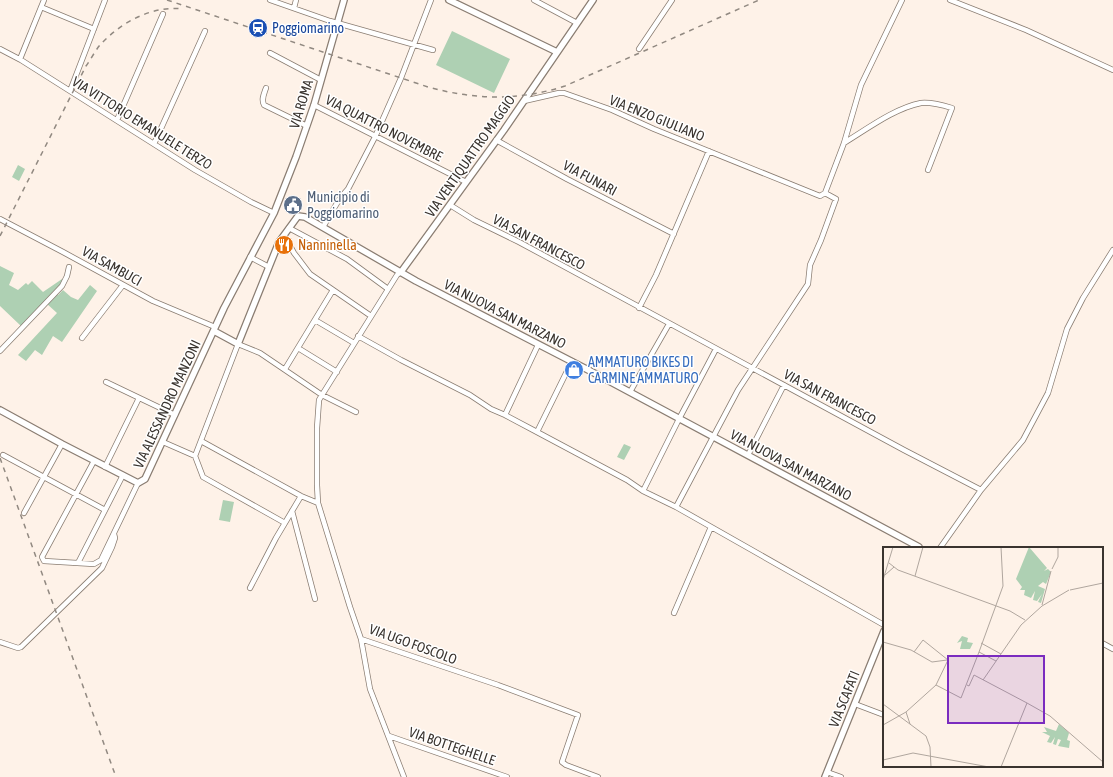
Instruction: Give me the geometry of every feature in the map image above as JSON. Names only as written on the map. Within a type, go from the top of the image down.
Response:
[{"type":"main road","name":"VIA ROMA","points":[[274,213],[314,105],[344,0]]},
{"type":"main road","points":[[449,0],[557,52]]},
{"type":"main road","name":"VIA VENTIQUATTRO MAGGIO","points":[[401,272],[524,101],[593,0]]},
{"type":"main road","name":"VIA ALESSANDRO MANZONI","points":[[0,410],[123,476],[138,483],[145,479],[214,329],[250,256],[274,213]]},
{"type":"main road","name":"VIA NUOVA SAN MARZANO","points":[[238,344],[279,242],[298,216],[305,217],[401,272],[538,345],[572,361],[918,547]]},
{"type":"main road","points":[[214,329],[238,344]]},
{"type":"main road","name":"VIA SCAFATI","points":[[826,775],[883,634]]},
{"type":"street","points":[[20,59],[44,0]]},
{"type":"street","points":[[70,91],[94,29],[103,0]]},
{"type":"street","points":[[270,0],[338,23],[433,50]]},
{"type":"street","points":[[294,8],[296,0]]},
{"type":"street","points":[[323,227],[340,198],[348,189],[375,137],[431,0]]},
{"type":"street","points":[[534,0],[577,23]]},
{"type":"street","points":[[639,49],[672,0]]},
{"type":"street","points":[[708,151],[820,196],[825,193],[844,143],[861,85],[902,0]]},
{"type":"street","points":[[950,0],[1032,33],[1113,70]]},
{"type":"street","points":[[41,7],[94,29]]},
{"type":"street","points":[[117,120],[164,14]]},
{"type":"street","points":[[154,144],[205,31]]},
{"type":"street","name":"VIA VITTORIO EMANUELE TERZO","points":[[0,49],[20,59],[154,144],[251,202],[274,213]]},
{"type":"street","points":[[270,53],[321,80]]},
{"type":"street","points":[[266,88],[263,96],[264,105],[307,126]]},
{"type":"street","name":"VIA ENZO GIULIANO","points":[[524,101],[564,93],[612,110],[708,151],[656,275],[639,308]]},
{"type":"street","points":[[844,143],[903,109],[927,103],[952,108],[928,170]]},
{"type":"street","name":"VIA QUATTRO NOVEMBRE","points":[[314,105],[466,182]]},
{"type":"street","name":"VIA FUNARI","points":[[496,140],[567,179],[674,234]]},
{"type":"street","points":[[676,507],[738,390],[808,284],[810,265],[821,240],[836,198],[825,193]]},
{"type":"street","name":"VIA SAN FRANCESCO","points":[[450,205],[474,220],[519,242],[639,308],[981,490]]},
{"type":"street","name":"VIA SAMBUCI","points":[[0,219],[153,301],[214,329]]},
{"type":"street","points":[[289,228],[347,259],[388,288]]},
{"type":"street","points":[[284,236],[286,242],[290,244],[310,274],[371,316]]},
{"type":"street","points":[[941,547],[981,490],[1021,444],[1048,393],[1067,329],[1083,298],[1113,250]]},
{"type":"street","points":[[250,256],[269,267]]},
{"type":"street","points":[[0,351],[62,286],[67,276],[69,267]]},
{"type":"street","points":[[322,395],[388,288],[397,275],[401,272]]},
{"type":"street","points":[[82,338],[123,285]]},
{"type":"street","points":[[285,370],[333,290]]},
{"type":"street","points":[[315,320],[354,343]]},
{"type":"street","points":[[630,392],[669,324]]},
{"type":"street","points":[[358,336],[470,395],[490,409],[505,415],[627,480],[643,491],[676,507],[883,624]]},
{"type":"street","points":[[285,523],[203,477],[195,456],[238,344],[260,353],[322,395],[356,412]]},
{"type":"street","points":[[505,415],[538,345]]},
{"type":"street","points":[[298,348],[337,372]]},
{"type":"street","points":[[643,491],[716,349]]},
{"type":"street","points":[[537,432],[572,361]]},
{"type":"street","points":[[106,382],[175,415]]},
{"type":"street","points":[[748,455],[784,385]]},
{"type":"street","name":"VIA UGO FOSCOLO","points":[[322,395],[319,400],[317,428],[318,504],[361,639],[498,685],[578,715],[562,762],[566,765],[598,777]]},
{"type":"street","points":[[105,466],[139,398]]},
{"type":"street","points":[[201,441],[318,504]]},
{"type":"street","points":[[163,442],[195,456]]},
{"type":"street","points":[[24,513],[62,444]]},
{"type":"street","points":[[3,455],[105,510]]},
{"type":"street","points":[[94,461],[42,557],[44,561],[94,564],[101,560],[138,483]]},
{"type":"street","points":[[78,563],[123,476]]},
{"type":"street","points":[[250,588],[301,496]]},
{"type":"street","points":[[292,511],[315,599]]},
{"type":"street","points":[[674,612],[711,527]]},
{"type":"street","points":[[0,642],[19,648],[46,623],[102,568],[112,548],[115,538],[114,533]]},
{"type":"street","points":[[361,639],[370,690],[404,777]]},
{"type":"street","points":[[1103,644],[1113,649]]},
{"type":"street","points":[[855,704],[883,715]]},
{"type":"street","name":"VIA BOTTEGHELLE","points":[[389,736],[507,777]]},
{"type":"street","points":[[826,775],[841,777]]},
{"type":"green space","points":[[452,31],[510,59],[494,93],[436,65]]},
{"type":"green space","points":[[18,165],[25,169],[19,181],[12,177]]},
{"type":"green space","points":[[0,266],[14,273],[9,285],[18,290],[26,283],[28,285],[32,281],[43,292],[62,279],[64,282],[56,291],[58,295],[63,290],[71,297],[78,300],[90,285],[97,291],[62,342],[53,336],[42,355],[35,350],[26,361],[18,355],[57,313],[46,303],[21,326],[0,306]]},
{"type":"green space","points":[[624,444],[631,447],[624,460],[617,457]]},
{"type":"green space","points":[[223,500],[234,502],[230,522],[219,520]]},
{"type":"railway","points":[[167,0],[428,87],[463,94],[497,97],[531,94],[565,86],[759,0]]},
{"type":"railway","points":[[0,236],[86,66],[100,45],[117,30],[137,17],[171,8],[183,9]]},
{"type":"railway","points":[[0,458],[116,777]]},
{"type":"place","name":"Poggiomarino","points":[[258,28]]},
{"type":"place","name":"Municipio di Poggiomarino","points":[[293,205]]},
{"type":"place","name":"Nanninella","points":[[284,245]]},
{"type":"place","name":"AMMATURO BIKES DI CARMINE AMMATURO","points":[[574,370]]}]
